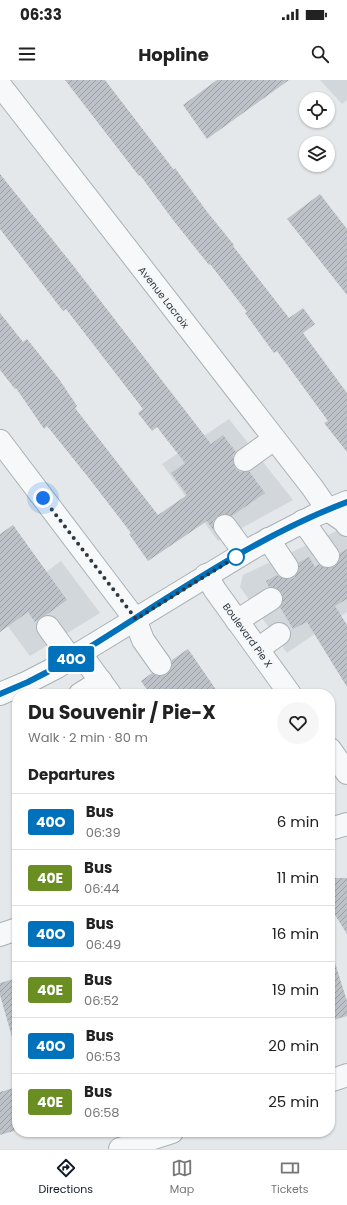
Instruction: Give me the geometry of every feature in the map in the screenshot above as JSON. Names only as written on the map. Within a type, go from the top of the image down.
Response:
[{"type":"street","name":"Avenue Lacroix","points":[[0,85],[312,487],[337,506]]},
{"type":"street","points":[[245,460],[274,439]]},
{"type":"street","points":[[0,441],[136,619],[143,640],[160,664]]},
{"type":"street","points":[[0,694],[33,680],[76,656],[244,552],[303,521],[337,506],[347,525]]},
{"type":"street","points":[[303,521],[328,556]]},
{"type":"street","points":[[225,526],[244,552]]},
{"type":"street","points":[[268,539],[287,567]]},
{"type":"street","name":"Boulevard Pie X","points":[[206,575],[286,689]]},
{"type":"street","points":[[237,621],[271,599]]},
{"type":"street","points":[[48,627],[106,688]]},
{"type":"street","points":[[258,649],[279,634]]},
{"type":"street","points":[[335,756],[347,773]]},
{"type":"street","points":[[335,828],[347,824]]},
{"type":"street","points":[[0,935],[12,931]]},
{"type":"street","points":[[335,1079],[347,1075]]},
{"type":"street","points":[[120,1149],[157,1137]]},
{"type":"shaded area","points":[[320,80],[347,80],[347,100],[342,104],[335,96],[335,92],[331,92]]},
{"type":"shaded area","points":[[229,419],[293,500],[218,541],[162,464]]},
{"type":"shaded area","points":[[347,526],[347,612],[287,653],[240,587],[243,575]]},
{"type":"shaded area","points":[[61,561],[100,613],[30,656],[0,616],[0,606]]},
{"type":"building","points":[[65,80],[105,80],[174,170],[175,168],[289,318],[303,308],[315,324],[303,333],[347,393],[347,452],[324,423],[328,421],[277,351],[274,353],[245,313],[247,312],[210,264],[209,265],[173,220],[140,175],[139,176]]},
{"type":"building","points":[[217,80],[289,80],[207,139],[183,105]]},
{"type":"building","points":[[0,174],[72,264],[211,444],[223,435],[236,452],[233,455],[235,468],[240,472],[249,471],[265,493],[232,516],[224,514],[218,516],[213,521],[213,530],[207,521],[148,561],[129,534],[131,533],[88,477],[47,426],[44,429],[16,388],[15,389],[0,370],[0,313],[23,342],[27,339],[59,379],[77,406],[75,408],[158,515],[187,495],[171,473],[185,463],[157,427],[152,431],[138,413],[143,409],[66,309],[63,311],[0,229]]},
{"type":"building","points":[[320,194],[347,229],[347,295],[287,219]]},
{"type":"building","points":[[13,525],[67,600],[35,622],[28,612],[0,632],[0,534]]},
{"type":"building","points":[[347,549],[347,599],[335,606],[347,625],[347,687],[307,622],[293,629],[280,607],[283,599],[282,593],[276,588],[269,587],[266,581],[277,575],[282,578],[294,578],[298,572],[298,563],[309,557],[315,567],[319,564],[323,567],[329,568],[335,566],[339,561],[340,553]]},
{"type":"building","points":[[188,649],[216,689],[147,689],[141,681],[152,673],[161,676],[167,674],[171,669],[172,660]]},
{"type":"building","points":[[335,878],[347,878],[347,934],[335,915]]},
{"type":"building","points":[[335,963],[347,1001],[347,1016],[335,1020]]},
{"type":"building","points":[[12,979],[12,1037],[0,995],[0,983]]},
{"type":"building","points":[[12,1088],[12,1131],[0,1135],[0,1092]]},
{"type":"bus line","name":"40O","points":[[0,694],[57,667],[111,635],[225,563],[284,530],[347,502]]},
{"type":"route","points":[[43,498],[136,619],[236,557]]}]
